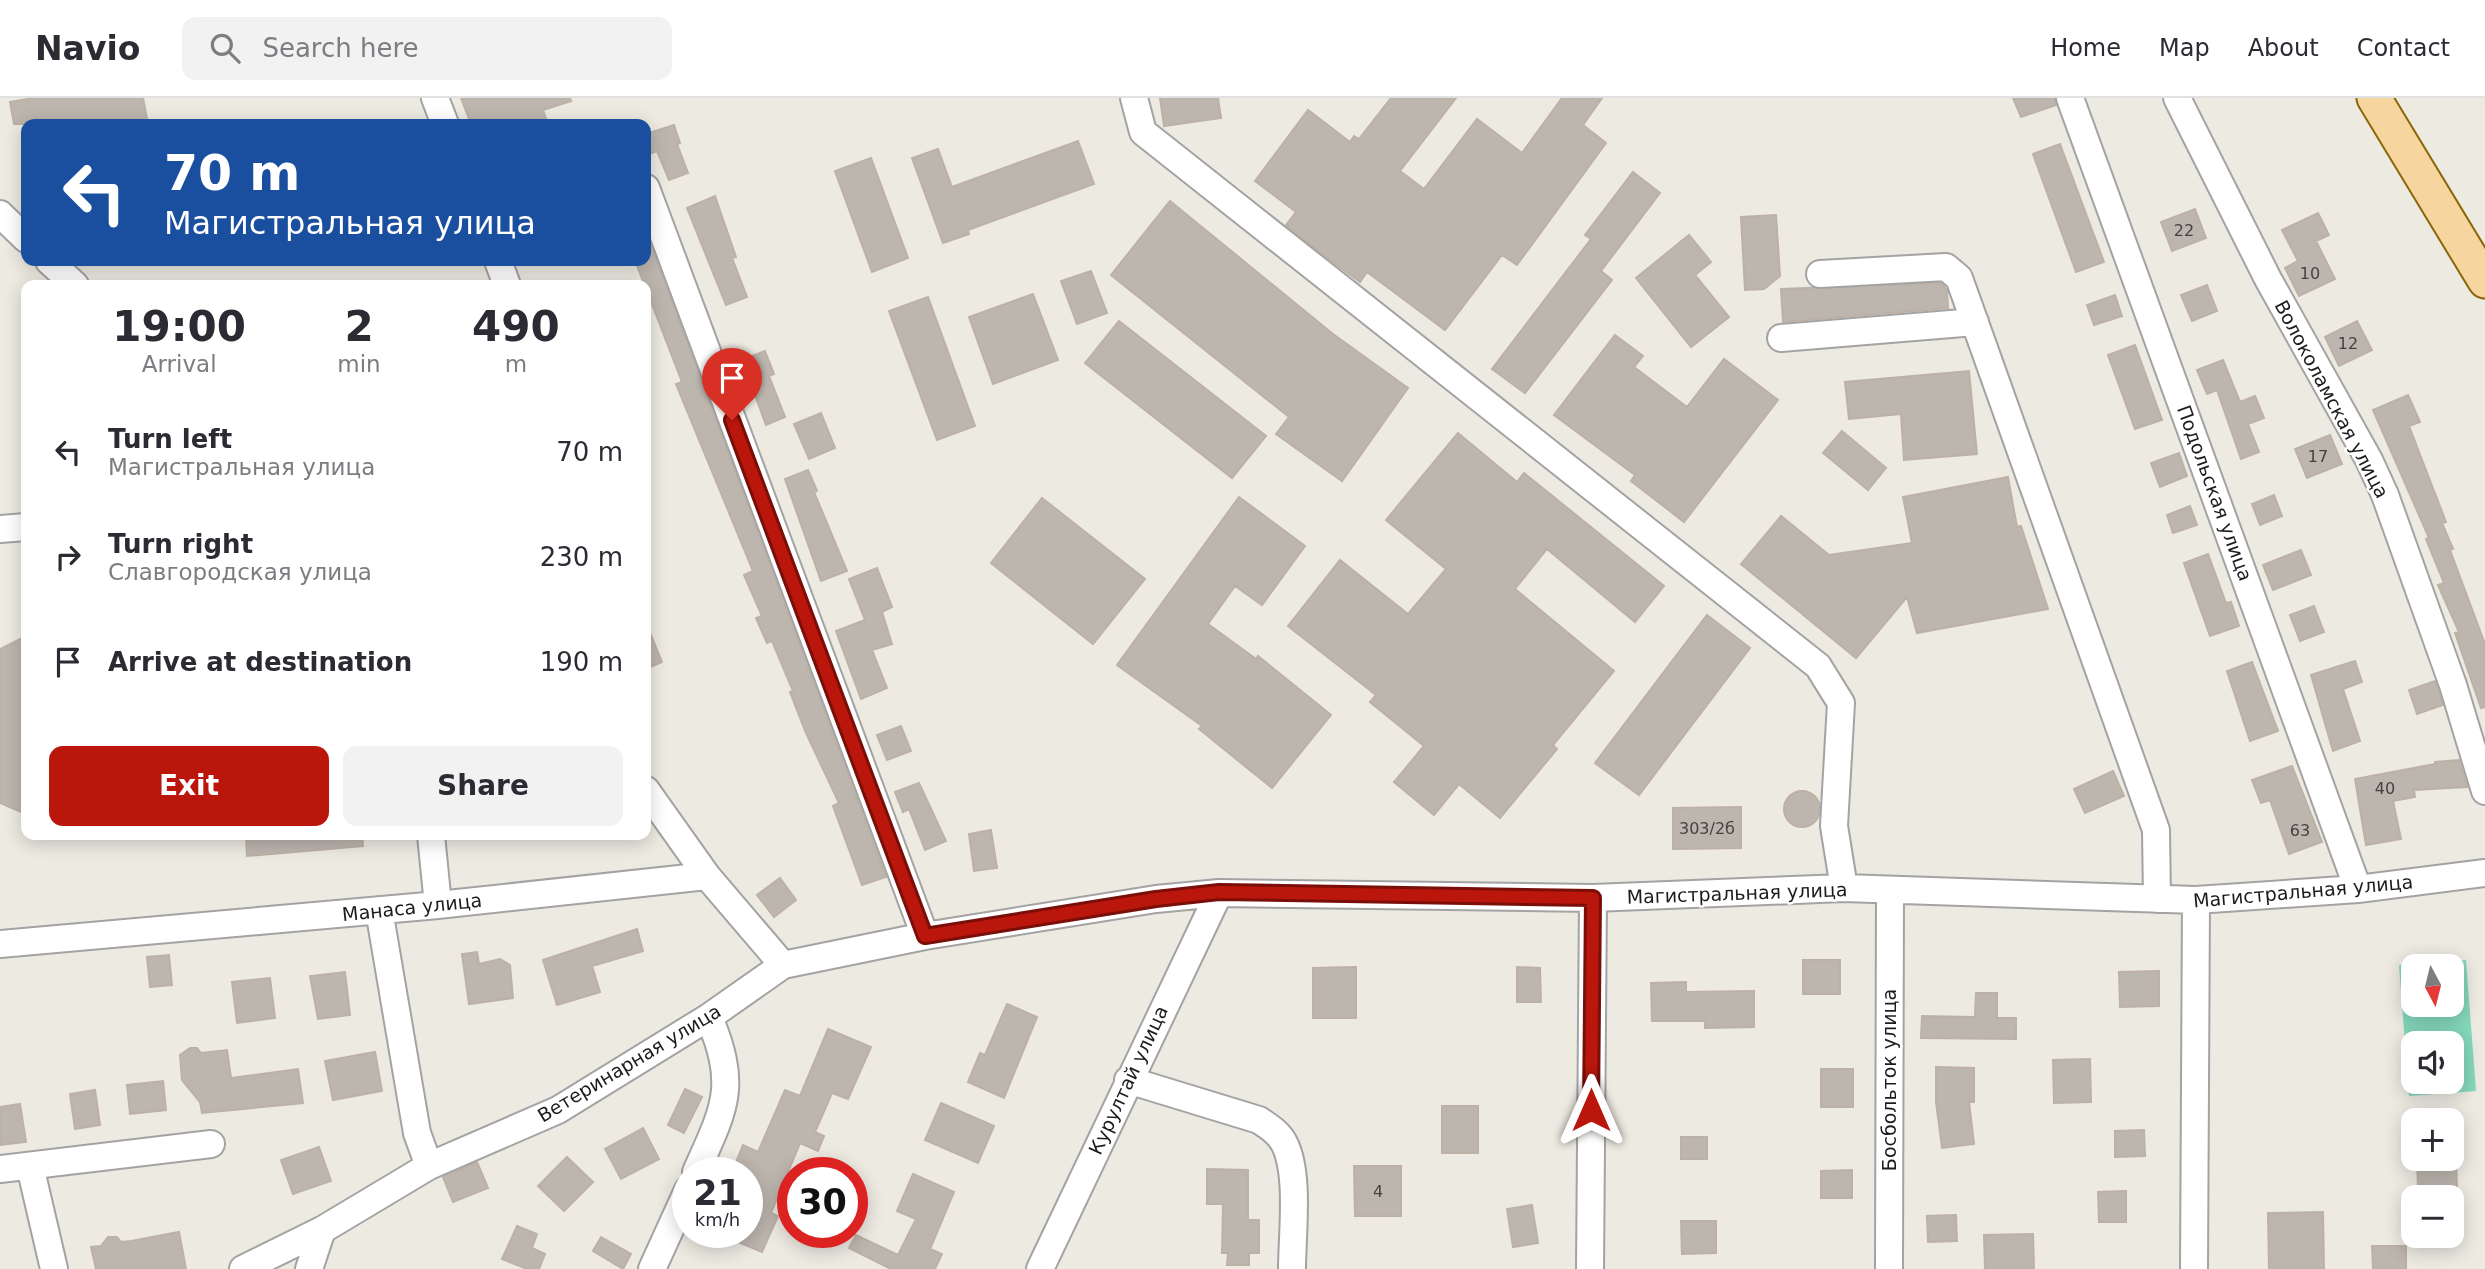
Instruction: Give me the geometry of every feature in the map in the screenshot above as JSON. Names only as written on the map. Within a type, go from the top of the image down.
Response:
[{"type":"main road","points":[[2374,98],[2485,281]]},
{"type":"street","points":[[435,98],[443,119]]},
{"type":"street","points":[[1134,98],[1143,132],[1818,666],[1841,703],[1834,826],[1844,888]]},
{"type":"street","name":"Подольская улица","points":[[2070,98],[2358,889]]},
{"type":"street","name":"Волоколамская улица","points":[[2177,98],[2268,279],[2369,460],[2385,495],[2452,685],[2485,791]]},
{"type":"street","points":[[651,201],[925,936]]},
{"type":"street","points":[[0,214],[21,234]]},
{"type":"street","points":[[54,266],[70,280]]},
{"type":"street","points":[[1820,274],[1946,267],[1959,278],[2156,830],[2157,899]]},
{"type":"street","points":[[1781,338],[1975,322]]},
{"type":"street","points":[[0,529],[21,527]]},
{"type":"street","points":[[651,797],[706,876],[783,965]]},
{"type":"street","points":[[432,840],[438,905]]},
{"type":"street","name":"Магистральная улица","points":[[783,965],[925,936],[1156,899],[1219,892],[1593,898],[1844,888],[2196,901],[2358,889],[2485,873]]},
{"type":"street","name":"Манаса улица","points":[[0,944],[438,905],[706,876]]},
{"type":"street","name":"Босбольток улица","points":[[1889,1269],[1890,890]]},
{"type":"street","name":"Курултай улица","points":[[1040,1269],[1219,892]]},
{"type":"street","points":[[1590,1269],[1593,898]]},
{"type":"street","points":[[2194,1269],[2196,901]]},
{"type":"street","points":[[379,910],[417,1133],[429,1166]]},
{"type":"street","name":"Ветеринарная улица","points":[[243,1269],[322,1230],[429,1166],[558,1110],[709,1017],[783,965]]},
{"type":"street","points":[[702,1157],[726,1096],[727,1074],[723,1050],[709,1017]]},
{"type":"street","points":[[1128,1080],[1259,1120],[1274,1130],[1284,1143],[1291,1166],[1292,1269]]},
{"type":"street","points":[[0,1169],[211,1144]]},
{"type":"street","points":[[30,1166],[54,1269]]},
{"type":"street","points":[[652,1269],[672,1225]]},
{"type":"street","points":[[309,1269],[322,1230]]},
{"type":"green space","points":[[2466,960],[2476,1091],[2464,1092],[2464,1031],[2404,1031],[2403,1017],[2464,1017]]},
{"type":"building","points":[[33,98],[143,98],[147,119],[21,119],[21,124],[14,124],[10,102]]},
{"type":"building","points":[[461,98],[570,98],[571,101],[543,110],[546,119],[469,119]]},
{"type":"building","points":[[1160,98],[1218,98],[1221,118],[1164,126]]},
{"type":"building","points":[[1391,98],[1456,98],[1400,171],[1424,189],[1477,119],[1522,153],[1562,98],[1602,98],[1583,125],[1606,143],[1517,265],[1502,255],[1445,330],[1367,272],[1360,282],[1321,253],[1286,225],[1296,212],[1255,181],[1308,110],[1350,142],[1354,136],[1359,139]]},
{"type":"building","points":[[2013,98],[2055,98],[2056,105],[2021,117]]},
{"type":"building","points":[[674,125],[680,143],[677,144],[688,173],[669,180],[657,151],[651,153],[651,132]]},
{"type":"building","points":[[1078,141],[1094,184],[968,230],[969,234],[943,243],[912,158],[938,149],[952,187]]},
{"type":"building","points":[[2060,144],[2104,262],[2076,272],[2033,154]]},
{"type":"building","points":[[871,158],[908,258],[872,272],[835,171]]},
{"type":"building","points":[[1633,172],[1660,193],[1601,271],[1612,280],[1525,393],[1492,369],[1591,239],[1585,235]]},
{"type":"building","points":[[715,196],[736,257],[732,258],[747,297],[726,305],[687,208]]},
{"type":"building","points":[[1170,201],[1333,334],[1408,388],[1342,481],[1276,434],[1289,417],[1111,275]]},
{"type":"building","points":[[2195,209],[2206,238],[2172,251],[2161,222]]},
{"type":"building","points":[[2318,213],[2329,235],[2316,241],[2335,279],[2299,296],[2285,268],[2298,261],[2282,230]]},
{"type":"building","points":[[1776,215],[1780,276],[1764,289],[1745,290],[1741,217]]},
{"type":"building","points":[[1689,235],[1711,262],[1695,275],[1729,317],[1691,347],[1636,278]]},
{"type":"building","points":[[651,245],[886,877],[862,885],[833,806],[839,803],[806,733],[790,692],[793,691],[772,641],[767,643],[756,618],[762,616],[744,575],[753,571],[676,384],[682,382],[651,302],[651,280],[643,280],[637,266],[651,266]]},
{"type":"building","points":[[1091,271],[1107,313],[1077,324],[1061,281]]},
{"type":"building","points":[[1941,283],[1947,290],[1948,308],[1783,322],[1781,289]]},
{"type":"building","points":[[2207,285],[2217,311],[2192,321],[2181,295]]},
{"type":"building","points":[[1033,294],[1058,360],[993,384],[969,317]]},
{"type":"building","points":[[2115,295],[2122,316],[2094,325],[2087,305]]},
{"type":"building","points":[[928,297],[975,426],[937,440],[889,311]]},
{"type":"building","points":[[1119,321],[1266,436],[1232,478],[1085,363]]},
{"type":"building","points":[[2357,321],[2372,350],[2339,366],[2325,337]]},
{"type":"building","points":[[1615,335],[1643,356],[1634,367],[1687,407],[1724,359],[1778,400],[1684,522],[1631,481],[1635,475],[1554,415]]},
{"type":"building","points":[[2135,345],[2162,420],[2135,429],[2108,355]]},
{"type":"building","points":[[765,351],[774,374],[769,376],[785,417],[766,425],[742,360]]},
{"type":"building","points":[[2223,360],[2240,402],[2255,396],[2264,418],[2248,424],[2259,452],[2241,459],[2217,390],[2207,394],[2197,370]]},
{"type":"building","points":[[1969,371],[1977,454],[1904,460],[1901,414],[1849,419],[1845,382]]},
{"type":"building","points":[[2408,395],[2420,422],[2409,426],[2446,522],[2442,523],[2453,549],[2450,550],[2485,644],[2485,707],[2481,708],[2455,633],[2459,632],[2438,585],[2444,583],[2426,539],[2429,538],[2373,410]]},
{"type":"building","points":[[821,413],[835,448],[809,459],[794,424]]},
{"type":"building","points":[[1842,431],[1886,468],[1868,490],[1823,453]]},
{"type":"building","points":[[1458,433],[1517,482],[1524,473],[1664,586],[1635,622],[1547,549],[1515,589],[1614,671],[1553,745],[1557,749],[1500,818],[1459,784],[1434,815],[1394,782],[1424,746],[1370,702],[1376,695],[1288,626],[1340,560],[1408,614],[1446,569],[1386,520]]},
{"type":"building","points":[[2330,435],[2342,464],[2307,478],[2295,449]]},
{"type":"building","points":[[2179,453],[2187,476],[2160,487],[2151,463]]},
{"type":"building","points":[[808,470],[817,491],[814,492],[847,571],[821,581],[785,479]]},
{"type":"building","points":[[2008,477],[2017,527],[2021,526],[2048,609],[1917,633],[1907,597],[1856,658],[1741,564],[1781,516],[1829,555],[1912,543],[1903,497]]},
{"type":"building","points":[[2274,495],[2282,516],[2260,525],[2252,504]]},
{"type":"building","points":[[1239,497],[1305,546],[1262,605],[1235,586],[1208,624],[1256,659],[1258,656],[1331,715],[1272,788],[1199,729],[1202,726],[1117,665]]},
{"type":"building","points":[[1042,498],[1145,579],[1093,644],[991,563]]},
{"type":"building","points":[[2190,506],[2197,525],[2173,533],[2167,515]]},
{"type":"building","points":[[2301,550],[2311,575],[2273,590],[2263,565]]},
{"type":"building","points":[[2208,554],[2226,603],[2231,602],[2239,626],[2210,636],[2184,563]]},
{"type":"building","points":[[877,568],[892,607],[882,612],[892,644],[872,650],[887,688],[861,699],[836,631],[865,620],[849,579]]},
{"type":"building","points":[[2314,606],[2324,632],[2300,641],[2290,615]]},
{"type":"building","points":[[1707,615],[1750,648],[1639,795],[1595,763]]},
{"type":"building","points":[[651,635],[662,662],[651,667]]},
{"type":"building","points":[[21,638],[21,812],[0,803],[0,649]]},
{"type":"building","points":[[2355,661],[2362,682],[2343,689],[2360,741],[2333,751],[2311,675]]},
{"type":"building","points":[[2252,662],[2278,731],[2250,741],[2227,671]]},
{"type":"building","points":[[2435,681],[2443,705],[2417,714],[2409,690]]},
{"type":"building","points":[[901,726],[911,751],[887,760],[877,735]]},
{"type":"building","points":[[2459,760],[2467,787],[2414,790],[2415,797],[2393,801],[2401,839],[2366,845],[2355,779],[2435,762]]},
{"type":"building","points":[[2292,766],[2322,842],[2289,854],[2270,800],[2261,803],[2252,780]]},
{"type":"building","points":[[2113,771],[2124,796],[2085,813],[2074,789]]},
{"type":"building","points":[[919,783],[946,841],[925,850],[909,809],[903,812],[895,792]]},
{"type":"building","points":[[1802,791],[1815,796],[1820,809],[1815,822],[1802,827],[1789,822],[1784,809],[1789,796]]},
{"type":"building","points":[[1741,807],[1741,848],[1673,849],[1673,808]]},
{"type":"building","points":[[991,830],[997,868],[974,871],[969,834]]},
{"type":"building","points":[[246,840],[362,840],[363,846],[247,856]]},
{"type":"building","points":[[780,878],[796,900],[774,917],[757,895]]},
{"type":"building","points":[[637,929],[643,951],[592,966],[600,992],[557,1005],[543,960]]},
{"type":"building","points":[[477,952],[479,964],[500,959],[510,965],[513,998],[469,1004],[462,954]]},
{"type":"building","points":[[169,955],[172,985],[150,987],[147,957]]},
{"type":"building","points":[[1803,960],[1840,960],[1840,994],[1803,994]]},
{"type":"building","points":[[1356,967],[1356,1018],[1313,1018],[1313,968]]},
{"type":"building","points":[[1517,967],[1540,968],[1541,1002],[1517,1002]]},
{"type":"building","points":[[2159,971],[2159,1006],[2120,1007],[2119,972]]},
{"type":"building","points":[[345,972],[350,1015],[318,1019],[310,976]]},
{"type":"building","points":[[270,978],[275,1018],[237,1023],[232,982]]},
{"type":"building","points":[[1686,982],[1686,992],[1754,991],[1754,1027],[1705,1028],[1705,1021],[1652,1021],[1651,983]]},
{"type":"building","points":[[1976,993],[1997,993],[1997,1018],[2016,1018],[2016,1039],[1921,1038],[1922,1016],[1975,1017]]},
{"type":"building","points":[[1007,1004],[1037,1017],[1004,1098],[968,1082],[980,1053],[985,1055]]},
{"type":"building","points":[[828,1029],[871,1047],[848,1099],[832,1093],[815,1132],[824,1136],[818,1151],[800,1143],[794,1157],[777,1157],[777,1199],[771,1213],[777,1218],[762,1252],[752,1248],[763,1248],[763,1157],[738,1157],[743,1145],[758,1152],[785,1090],[800,1096]]},
{"type":"building","points":[[190,1048],[197,1048],[201,1053],[227,1050],[231,1078],[298,1069],[303,1103],[202,1113],[200,1102],[182,1080],[180,1055]]},
{"type":"building","points":[[375,1052],[382,1091],[333,1100],[325,1061]]},
{"type":"building","points":[[2090,1059],[2091,1102],[2054,1103],[2053,1060]]},
{"type":"building","points":[[1936,1067],[1974,1068],[1974,1102],[1969,1102],[1974,1144],[1942,1148],[1936,1102]]},
{"type":"building","points":[[1821,1069],[1853,1069],[1853,1107],[1821,1107]]},
{"type":"building","points":[[163,1081],[166,1110],[130,1114],[127,1085]]},
{"type":"building","points":[[685,1089],[702,1097],[684,1133],[668,1125]]},
{"type":"building","points":[[95,1090],[100,1125],[75,1129],[70,1094]]},
{"type":"building","points":[[941,1103],[994,1126],[978,1163],[925,1140]]},
{"type":"building","points":[[20,1104],[26,1142],[0,1145],[0,1107]]},
{"type":"building","points":[[1442,1106],[1478,1106],[1478,1153],[1442,1153]]},
{"type":"building","points":[[643,1128],[659,1159],[621,1179],[605,1149]]},
{"type":"building","points":[[2144,1130],[2145,1156],[2115,1157],[2115,1131]]},
{"type":"building","points":[[1681,1137],[1707,1137],[1707,1159],[1681,1159]]},
{"type":"building","points":[[319,1147],[331,1181],[293,1194],[281,1160]]},
{"type":"building","points":[[567,1157],[593,1182],[564,1211],[538,1186]]},
{"type":"building","points":[[477,1162],[488,1188],[453,1202],[443,1177]]},
{"type":"building","points":[[1354,1166],[1401,1166],[1401,1216],[1355,1216]]},
{"type":"building","points":[[1207,1169],[1248,1170],[1248,1220],[1259,1220],[1259,1253],[1249,1253],[1249,1265],[1227,1265],[1228,1253],[1222,1253],[1223,1204],[1207,1204]]},
{"type":"building","points":[[1852,1170],[1852,1198],[1821,1198],[1821,1171]]},
{"type":"building","points":[[2417,1171],[2456,1171],[2457,1185],[2418,1185]]},
{"type":"building","points":[[913,1174],[954,1192],[930,1249],[942,1254],[935,1269],[891,1269],[849,1248],[868,1248],[868,1241],[898,1255],[916,1219],[897,1211]]},
{"type":"building","points":[[2126,1191],[2126,1222],[2099,1222],[2098,1192]]},
{"type":"building","points":[[1532,1205],[1538,1243],[1513,1247],[1507,1209]]},
{"type":"building","points":[[2323,1212],[2324,1269],[2269,1269],[2268,1213]]},
{"type":"building","points":[[1956,1215],[1957,1241],[1928,1242],[1927,1216]]},
{"type":"building","points":[[1681,1221],[1716,1221],[1716,1253],[1682,1254]]},
{"type":"building","points":[[517,1226],[537,1234],[532,1248],[545,1254],[539,1269],[527,1269],[502,1259]]},
{"type":"building","points":[[179,1232],[186,1269],[96,1269],[91,1247],[101,1246],[108,1237],[117,1237],[121,1242]]},
{"type":"building","points":[[2033,1234],[2034,1269],[1985,1269],[1984,1235]]},
{"type":"building","points":[[601,1237],[631,1254],[623,1269],[593,1251]]},
{"type":"building","points":[[2372,1246],[2406,1248],[2406,1269],[2373,1269]]},
{"type":"route","points":[[732,420],[925,936],[1156,899],[1219,892],[1593,898],[1591,1110]]}]
